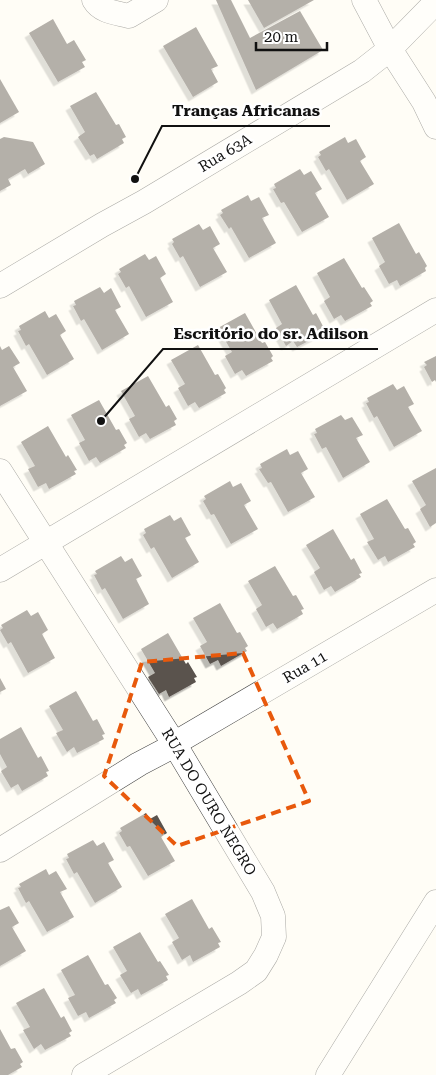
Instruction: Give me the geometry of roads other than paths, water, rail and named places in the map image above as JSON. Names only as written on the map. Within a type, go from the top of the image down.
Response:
[{"type":"street","points":[[94,0],[110,12],[129,16],[156,0]]},
{"type":"street","points":[[364,0],[390,49],[424,102],[436,127]]},
{"type":"street","name":"Rua 63A","points":[[0,286],[354,76],[390,49],[436,2]]},
{"type":"street","points":[[0,570],[436,310]]},
{"type":"street","name":"RUA DO OURO NEGRO","points":[[0,471],[174,744],[263,892],[273,916],[274,937],[256,971],[84,1075]]},
{"type":"street","name":"Rua 11","points":[[0,850],[182,738],[436,590]]},
{"type":"street","points":[[328,1075],[436,902]]},
{"type":"place","name":"Tranças Africanas","points":[[135,179]]},
{"type":"place","name":"Escritório do sr. Adilson","points":[[101,421]]}]
